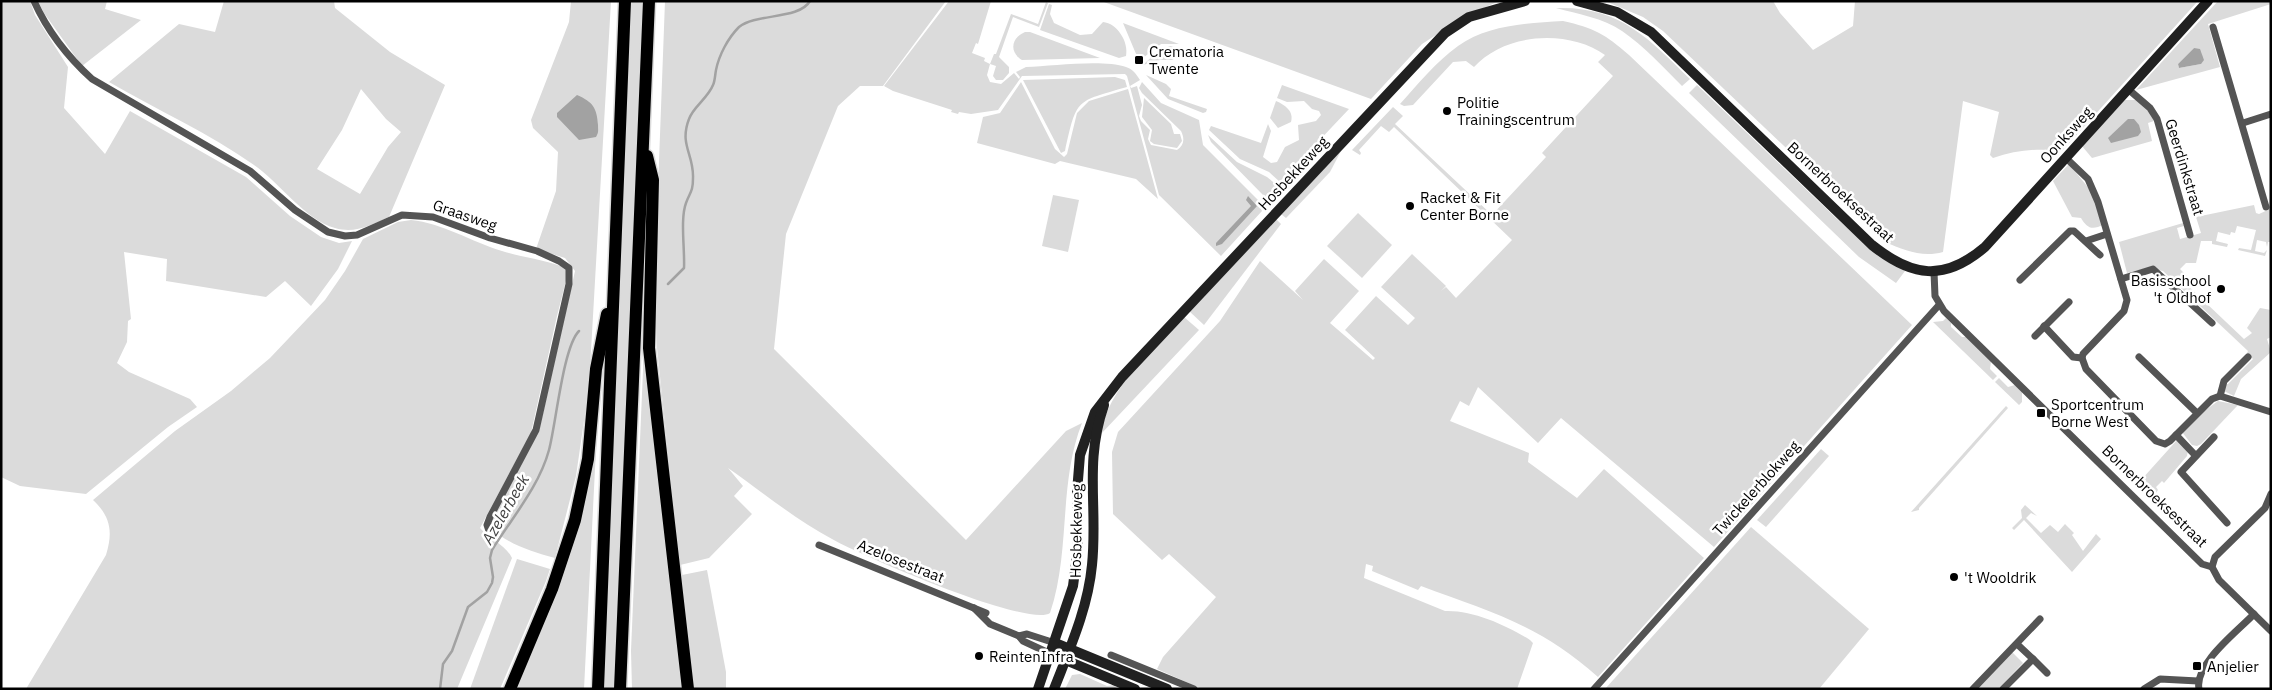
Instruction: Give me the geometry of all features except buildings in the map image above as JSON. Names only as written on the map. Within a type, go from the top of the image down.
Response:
[{"type":"highway","points":[[598,689],[608,486],[625,1]]},
{"type":"highway","points":[[620,689],[649,1]]},
{"type":"highway","points":[[643,136],[652,180],[649,348],[688,689]]},
{"type":"highway","points":[[510,689],[552,589],[575,520],[588,459],[596,369],[614,274]]},
{"type":"main road","name":"Hosbekkeweg","points":[[1038,689],[1073,586],[1079,532],[1077,492],[1080,455],[1092,418],[1122,377],[1444,33],[1469,18],[1525,1]]},
{"type":"main road","name":"Bornerbroeksestraat","points":[[1577,1],[1617,12],[1652,32],[1872,245],[1902,265],[1934,272]]},
{"type":"main road","name":"Oonksweg","points":[[1934,272],[1959,265],[1985,247],[2208,1]]},
{"type":"main road","name":"Hosbekkeweg","points":[[1054,689],[1089,588],[1093,550],[1092,459],[1094,438],[1106,399]]},
{"type":"main road","name":"Azelosestraat","points":[[1055,643],[1167,689]]},
{"type":"main road","name":"Azelosestraat","points":[[1051,654],[1131,687],[1131,674]]},
{"type":"street","name":"Graasweg","points":[[34,1],[50,29],[78,66],[92,79],[250,171],[295,210],[323,229],[346,236],[357,235],[402,214],[423,215],[490,238],[537,251],[567,266],[570,272],[569,284],[536,430],[490,517],[487,525],[490,534]]},
{"type":"street","points":[[2213,27],[2243,123],[2266,207]]},
{"type":"street","name":"Geerdinkstraat","points":[[2128,88],[2150,108],[2156,119],[2190,235]]},
{"type":"street","points":[[2243,123],[2271,114]]},
{"type":"street","points":[[2066,158],[2088,179],[2121,279],[2127,306],[2086,349],[2082,358],[2086,369],[2156,441],[2165,444],[2212,398],[2220,396],[2271,412]]},
{"type":"street","points":[[2020,280],[2066,233],[2074,231],[2100,255]]},
{"type":"street","points":[[2086,241],[2107,234]]},
{"type":"street","points":[[2121,279],[2153,270],[2212,323]]},
{"type":"street","points":[[1934,272],[1935,296],[1939,305]]},
{"type":"street","points":[[2035,336],[2069,302]]},
{"type":"street","name":"Bornerbroeksestraat","points":[[1939,305],[2202,564],[2212,567],[2214,574],[2271,631]]},
{"type":"street","name":"Twickelerblokweg","points":[[1594,689],[1939,305]]},
{"type":"street","points":[[2044,326],[2073,357],[2082,358]]},
{"type":"street","points":[[2138,357],[2197,413]]},
{"type":"street","points":[[2220,396],[2224,381],[2248,357]]},
{"type":"street","points":[[2176,435],[2196,455]]},
{"type":"street","points":[[2214,438],[2183,469],[2182,475],[2227,523]]},
{"type":"street","points":[[2212,567],[2215,557],[2268,509],[2271,494]]},
{"type":"street","name":"Azelosestraat","points":[[819,545],[986,612]]},
{"type":"street","name":"Azelosestraat","points":[[972,606],[990,624],[1019,636],[1022,641],[1051,654]]},
{"type":"street","points":[[2199,689],[2198,680],[2203,666],[2254,614]]},
{"type":"street","points":[[1973,689],[2040,619]]},
{"type":"street","name":"Azelosestraat","points":[[1019,636],[1027,634],[1055,643]]},
{"type":"street","points":[[2017,644],[2047,673]]},
{"type":"street","points":[[1111,655],[1194,689]]},
{"type":"street","points":[[2003,689],[2032,659]]},
{"type":"street","points":[[2144,689],[2160,679],[2198,680]]},
{"type":"shaded area","points":[[1,1],[30,1],[35,15],[68,67],[64,108],[105,154],[130,111],[246,177],[290,216],[321,237],[339,243],[352,241],[338,269],[311,306],[285,281],[266,297],[166,281],[167,259],[124,252],[131,319],[128,321],[127,342],[117,363],[129,372],[190,399],[197,407],[168,427],[86,494],[20,486],[1,477]]},
{"type":"shaded area","points":[[38,1],[107,1],[105,9],[141,20],[82,66],[44,13]]},
{"type":"shaded area","points":[[224,1],[334,1],[335,8],[390,52],[445,85],[389,217],[369,226],[349,230],[342,230],[324,224],[303,209],[264,173],[237,153],[109,82],[179,24],[215,32]],"holes":[[[361,89],[386,119],[401,132],[388,147],[360,194],[317,169],[342,130]]]},
{"type":"shaded area","points":[[571,1],[611,1],[589,386],[576,476],[555,558],[519,546],[502,537],[487,525],[539,431],[575,271],[565,258],[536,249],[556,191],[558,152],[533,128],[531,120],[569,22]]},
{"type":"shaded area","points":[[632,1],[644,1],[613,689],[603,689]]},
{"type":"shaded area","points":[[665,1],[946,1],[883,86],[860,86],[838,106],[786,234],[774,349],[966,540],[1066,431],[1082,423],[1070,470],[1060,566],[1050,613],[1035,615],[1011,610],[943,588],[875,559],[819,531],[728,468],[743,486],[734,496],[752,514],[709,558],[680,565],[657,348],[657,215]]},
{"type":"shaded area","points":[[949,1],[991,1],[978,44],[976,43],[972,53],[985,58],[984,61],[990,64],[987,75],[990,82],[1001,84],[1014,73],[1019,79],[1020,77],[1016,72],[1026,67],[1104,63],[1131,69],[1140,80],[1130,86],[1131,88],[1137,86],[1142,105],[1139,116],[1141,121],[1150,130],[1148,139],[1151,145],[1177,150],[1183,142],[1183,137],[1181,131],[1142,93],[1139,88],[1142,82],[1161,103],[1199,120],[1203,145],[1259,201],[1262,211],[1221,256],[1159,195],[1125,74],[1022,76],[998,110],[971,114],[951,112],[952,110],[893,91],[884,86]]},
{"type":"shaded area","points":[[1101,1],[1499,1],[1462,18],[1422,44],[1371,99]]},
{"type":"shaded area","points":[[1605,1],[1773,1],[1780,13],[1813,50],[1853,26],[1855,1],[2198,1],[2062,151],[2027,150],[1993,158],[1990,155],[1999,112],[1963,101],[1943,252],[1920,254],[1885,242],[1663,31],[1643,17]]},
{"type":"shaded area","points":[[2218,1],[2271,1],[2271,4],[2208,24],[2220,67],[2136,90]],"holes":[[[2194,48],[2201,64],[2179,68],[2178,64]]]},
{"type":"shaded area","points":[[1046,2],[1048,3],[1039,27],[1013,17],[999,57],[1009,67],[1009,73],[1003,80],[996,80],[993,76],[996,66],[990,64],[994,54],[996,54],[1011,14],[1038,24]]},
{"type":"shaded area","points":[[1049,4],[1052,5],[1050,14],[1054,23],[1080,35],[1092,34],[1103,22],[1113,26],[1124,39],[1126,56],[1119,58],[1040,30]]},
{"type":"shaded area","points":[[1556,8],[1598,12],[1631,27],[1660,50],[1690,79],[1682,86],[1646,50],[1615,27],[1590,17]]},
{"type":"shaded area","points":[[1563,21],[1583,26],[1599,33],[1629,55],[1912,325],[1714,547],[1561,418],[1538,443],[1478,387],[1469,406],[1460,401],[1450,421],[1529,453],[1528,462],[1577,498],[1604,469],[1704,558],[1598,677],[1556,644],[1535,632],[1470,604],[1421,586],[1418,590],[1372,571],[1373,566],[1366,564],[1364,578],[1445,611],[1467,613],[1489,620],[1511,629],[1530,640],[1533,643],[1517,689],[1202,689],[1157,669],[1163,657],[1216,597],[1169,554],[1162,560],[1113,514],[1112,452],[1118,432],[1220,321],[1260,261],[1303,300],[1295,291],[1324,259],[1359,291],[1330,323],[1373,360],[1375,358],[1345,330],[1376,296],[1408,325],[1415,318],[1381,287],[1412,254],[1446,286],[1441,291],[1446,287],[1456,298],[1512,240],[1394,127],[1389,132],[1381,126],[1359,150],[1360,155],[1352,150],[1393,107],[1403,116],[1395,124],[1492,215],[1546,157],[1542,153],[1613,76],[1598,62],[1605,55],[1573,41],[1555,38],[1519,41],[1502,47],[1474,67],[1466,61],[1453,62],[1413,105],[1404,106],[1400,104],[1442,59],[1469,39],[1508,26]]},
{"type":"shaded area","points":[[1123,23],[1179,44],[1161,44],[1139,61]]},
{"type":"shaded area","points":[[1025,32],[1030,32],[1100,58],[1022,60],[1015,53],[1013,45],[1014,41]]},
{"type":"shaded area","points":[[1170,46],[1178,48],[1173,60],[1160,60],[1143,65],[1159,50]]},
{"type":"shaded area","points":[[2194,48],[2200,49],[2204,60],[2201,64],[2179,68],[2178,64]]},
{"type":"shaded area","points":[[1146,75],[1166,84],[1171,89],[1169,96],[1207,109],[1206,112],[1203,113],[1168,99]]},
{"type":"shaded area","points":[[1115,77],[1125,80],[1127,87],[1097,96],[1081,105],[1072,121],[1065,151],[1061,153],[1023,80]]},
{"type":"shaded area","points":[[1021,82],[1055,149],[1064,157],[1067,154],[1077,113],[1089,101],[1128,89],[1158,199],[1136,179],[1060,161],[1055,164],[977,143],[983,117],[1000,113]]},
{"type":"shaded area","points":[[1282,85],[1349,109],[1280,182],[1269,172],[1240,159],[1209,130],[1211,126],[1261,143],[1268,124],[1271,131],[1263,157],[1271,163],[1277,162],[1285,147],[1299,140],[1298,125],[1316,121],[1321,115],[1319,111],[1312,109],[1304,101],[1287,102],[1277,98]]},
{"type":"shaded area","points":[[1697,85],[1836,218],[1882,258],[1905,271],[1896,283],[1859,257],[1689,93]]},
{"type":"shaded area","points":[[577,95],[587,100],[597,114],[598,133],[596,137],[579,140],[557,117],[557,113]]},
{"type":"shaded area","points":[[1144,98],[1171,124],[1174,134],[1180,134],[1182,141],[1177,148],[1154,144],[1150,141],[1152,130],[1142,117]]},
{"type":"shaded area","points":[[2125,100],[2136,100],[2152,115],[2154,121],[2148,123],[2152,141],[2092,158],[2082,146]]},
{"type":"shaded area","points":[[1276,101],[1288,109],[1292,118],[1291,122],[1278,128],[1270,118]]},
{"type":"shaded area","points":[[2128,119],[2134,119],[2139,125],[2141,132],[2138,136],[2111,143],[2108,138]]},
{"type":"shaded area","points":[[1208,135],[1237,162],[1267,177],[1283,190],[1274,199],[1265,197],[1211,142]]},
{"type":"shaded area","points":[[1341,151],[1330,172],[1286,218],[1281,214]]},
{"type":"shaded area","points":[[2069,164],[2091,191],[2104,224],[2093,228],[2085,224],[2081,218],[2072,217],[2053,181]]},
{"type":"shaded area","points":[[1053,195],[1079,200],[1068,252],[1042,246]]},
{"type":"shaded area","points":[[1248,196],[1257,206],[1222,244],[1216,246],[1216,243],[1251,206],[1246,200]]},
{"type":"shaded area","points":[[2254,205],[2256,213],[2259,214],[2270,209],[2271,211],[2271,242],[2268,242],[2267,247],[2266,242],[2257,240],[2255,251],[2264,253],[2267,250],[2265,256],[2238,250],[2239,248],[2251,250],[2256,230],[2237,226],[2235,233],[2231,232],[2230,235],[2218,232],[2216,241],[2228,244],[2227,247],[2212,244],[2212,241],[2201,241],[2196,263],[2186,263],[2180,269],[2191,280],[2187,285],[2244,339],[2252,333],[2247,328],[2260,308],[2271,310],[2271,337],[2267,339],[2271,352],[2241,379],[2234,396],[2224,391],[2224,385],[2228,384],[2253,359],[2247,353],[2248,351],[2163,271],[2147,268],[2127,273],[2119,242],[2183,223],[2184,226],[2177,228],[2180,239],[2201,233],[2196,217]]},
{"type":"shaded area","points":[[1358,213],[1392,245],[1362,278],[1327,246]]},
{"type":"shaded area","points":[[1276,219],[1281,224],[1204,325],[1189,311]]},
{"type":"shaded area","points":[[411,220],[446,229],[502,251],[553,263],[569,269],[531,433],[480,528],[506,549],[512,558],[457,689],[26,689],[106,555],[110,532],[109,525],[104,513],[93,500],[175,431],[231,391],[270,358],[325,300],[345,271],[363,239],[398,222]]},
{"type":"shaded area","points":[[1184,317],[1199,330],[1101,434],[1112,401],[1122,386],[1146,356]]},
{"type":"shaded area","points":[[1946,318],[1951,323],[1951,327],[1962,337],[1966,337],[1991,361],[1990,369],[1997,376],[1993,380],[1933,322],[1943,321]]},
{"type":"shaded area","points":[[644,347],[683,689],[632,689],[631,651]]},
{"type":"shaded area","points":[[1999,378],[2008,387],[2015,385],[2022,391],[2022,402],[2019,405],[1995,382]]},
{"type":"shaded area","points":[[599,389],[584,689],[512,689],[558,583]]},
{"type":"shaded area","points":[[2218,401],[2238,405],[2201,444],[2197,446],[2192,445],[2182,432]]},
{"type":"shaded area","points":[[2006,406],[2008,408],[1919,510],[1911,512]]},
{"type":"shaded area","points":[[2178,439],[2188,450],[2187,456],[2164,483],[2162,481],[2156,487],[2158,490],[2156,493],[2142,479]]},
{"type":"shaded area","points":[[1821,449],[1829,456],[1766,527],[1757,520]]},
{"type":"shaded area","points":[[2025,505],[2037,516],[2031,513],[2026,518],[2041,533],[2050,525],[2058,532],[2065,524],[2074,533],[2072,535],[2083,551],[2096,534],[2101,539],[2072,572],[2024,520],[2014,530],[2012,528],[2022,518],[2021,510]]},
{"type":"shaded area","points":[[1751,527],[1869,629],[1819,689],[1605,689]]},
{"type":"shaded area","points":[[517,559],[550,569],[546,581],[500,689],[470,689]]},
{"type":"shaded area","points":[[707,570],[726,672],[726,689],[695,689],[682,575]]},
{"type":"shaded area","points":[[2012,652],[2023,663],[1998,689],[1976,689]]},
{"type":"shaded area","points":[[1080,674],[1107,686],[1115,685],[1116,689],[1065,689],[1072,675]]},
{"type":"waterway","name":"Azelerbeek","points":[[668,284],[684,268],[683,217],[692,189],[693,178],[693,170],[686,143],[686,128],[691,115],[713,85],[717,64],[724,47],[735,31],[746,23],[797,11],[810,1]]},
{"type":"waterway","name":"Azelerbeek","points":[[440,689],[443,664],[452,651],[468,607],[487,592],[492,583],[490,558],[492,550],[539,477],[552,438],[564,369],[573,340],[579,331]]},
{"type":"place","name":"Crematoria Twente","points":[[1139,60]]},
{"type":"place","name":"Politie Trainingscentrum","points":[[1447,111]]},
{"type":"place","name":"Racket & Fit Center Borne","points":[[1410,206]]},
{"type":"place","name":"Basisschool 't Oldhof","points":[[2221,289]]},
{"type":"place","name":"Sportcentrum Borne West","points":[[2041,413]]},
{"type":"place","name":"'t Wooldrik","points":[[1954,577]]},
{"type":"place","name":"ReintenInfra","points":[[979,656]]},
{"type":"place","name":"Anjelier","points":[[2197,666]]}]
